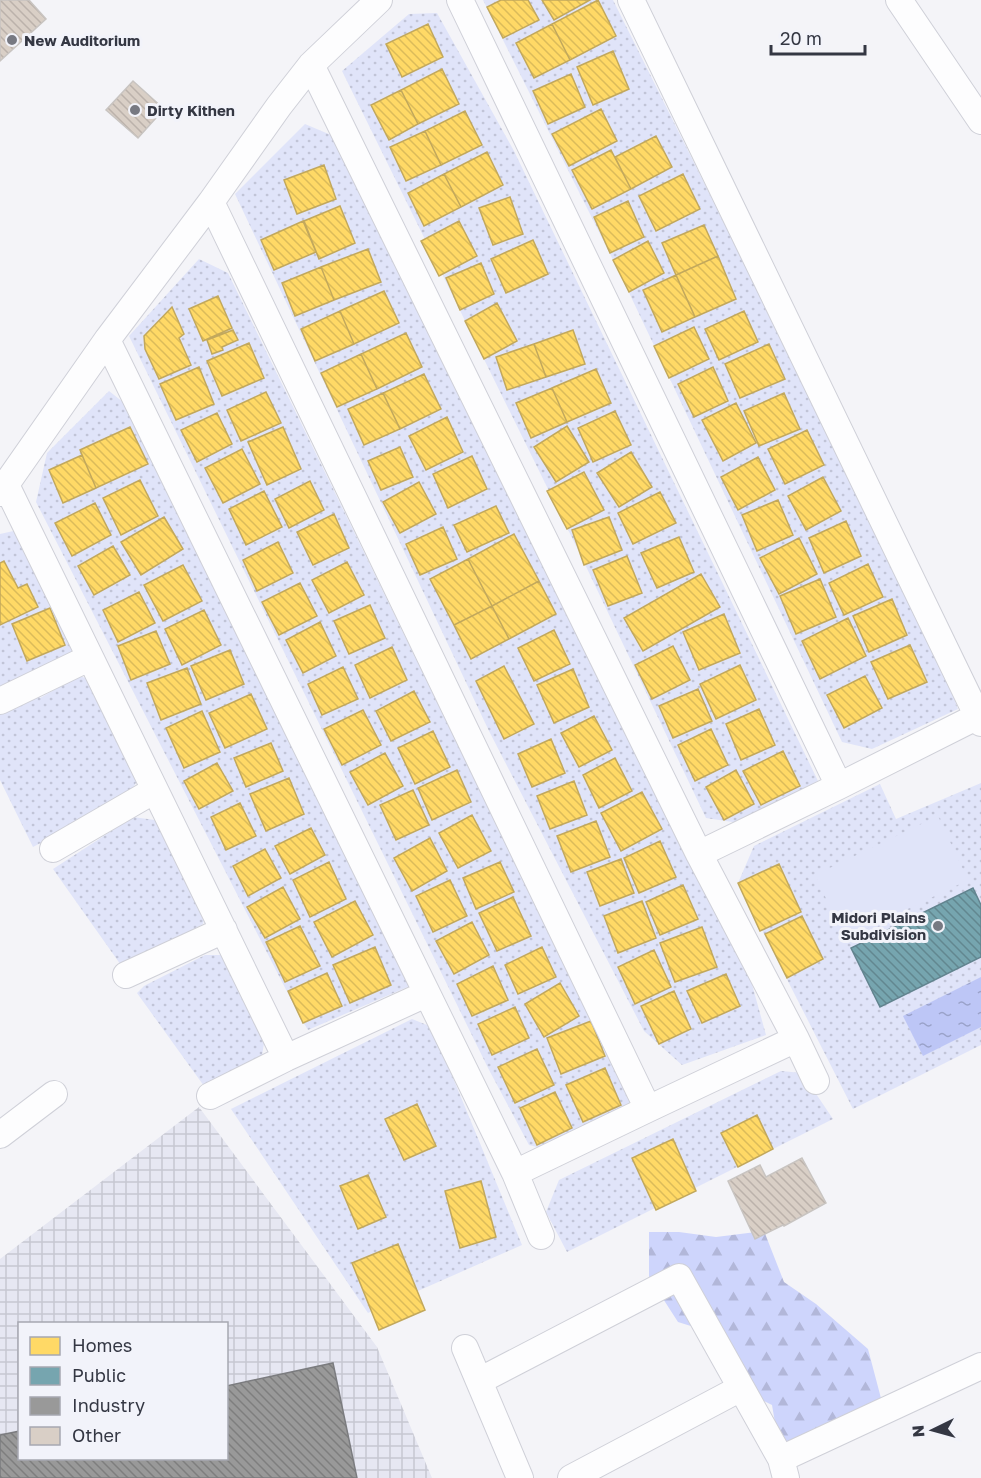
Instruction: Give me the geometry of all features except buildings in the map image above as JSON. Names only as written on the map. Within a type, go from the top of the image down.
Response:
[{"type":"street","points":[[286,1058],[155,790],[3,489],[108,340],[279,106],[311,65],[379,0]]},
{"type":"street","points":[[460,0],[839,786]]},
{"type":"street","points":[[631,0],[980,719],[699,854]]},
{"type":"street","points":[[899,0],[981,121]]},
{"type":"street","points":[[311,65],[699,854],[796,1039],[816,1082]]},
{"type":"street","points":[[211,202],[648,1109]]},
{"type":"street","points":[[108,340],[515,1173],[541,1236]]},
{"type":"street","points":[[0,701],[89,658]]},
{"type":"street","points":[[53,849],[155,790]]},
{"type":"street","points":[[126,975],[224,930]]},
{"type":"street","points":[[210,1096],[286,1058],[426,994]]},
{"type":"street","points":[[515,1173],[796,1039]]},
{"type":"street","points":[[0,1136],[54,1094]]},
{"type":"street","points":[[479,1380],[679,1277],[784,1468],[981,1366]]},
{"type":"street","points":[[465,1348],[520,1478]]},
{"type":"street","points":[[571,1478],[741,1388]]},
{"type":"shaded area","points":[[483,0],[613,0],[938,653],[958,709],[872,749],[842,742],[623,280]]},
{"type":"shaded area","points":[[437,13],[514,151],[818,781],[739,823],[706,818],[581,556],[342,71],[409,14]]},
{"type":"shaded area","points":[[305,124],[331,135],[745,959],[766,1035],[682,1065],[644,1031],[489,731],[235,194]]},
{"type":"shaded area","points":[[199,259],[228,273],[634,1107],[545,1149],[529,1145],[488,1068],[129,336]]},
{"type":"shaded area","points":[[109,391],[133,410],[412,985],[308,1030],[36,502],[47,453]]},
{"type":"shaded area","points":[[27,528],[79,649],[32,678],[40,698],[79,676],[92,680],[140,776],[127,798],[33,847],[0,780],[0,534]]},
{"type":"shaded area","points":[[981,783],[981,1045],[853,1109],[738,883],[754,846],[880,784],[896,819]]},
{"type":"shaded area","points":[[938,816],[968,880],[845,939],[815,875]]},
{"type":"shaded area","points":[[133,817],[162,821],[207,905],[203,924],[123,968],[53,869]]},
{"type":"shaded area","points":[[205,955],[228,955],[267,1026],[261,1061],[204,1086],[137,993],[144,986]]},
{"type":"shaded area","points":[[412,1019],[432,1027],[522,1245],[368,1313],[231,1109]]},
{"type":"shaded area","points":[[781,1071],[802,1073],[833,1119],[567,1252],[546,1212],[559,1180]]},
{"type":"shaded area","points":[[199,1107],[377,1347],[432,1478],[0,1478],[0,1259]]},
{"type":"green space","points":[[764,1231],[784,1282],[816,1304],[868,1349],[887,1421],[779,1446],[772,1405],[722,1380],[713,1333],[678,1322],[649,1277],[649,1232],[679,1232],[716,1237]]},
{"type":"water","points":[[981,977],[981,1027],[923,1056],[903,1016]]},
{"type":"place","name":"New Auditorium","points":[[12,40]]},
{"type":"place","name":"Dirty Kithen","points":[[135,110]]},
{"type":"place","name":"Midori Plains Subdivision","points":[[938,926]]}]
